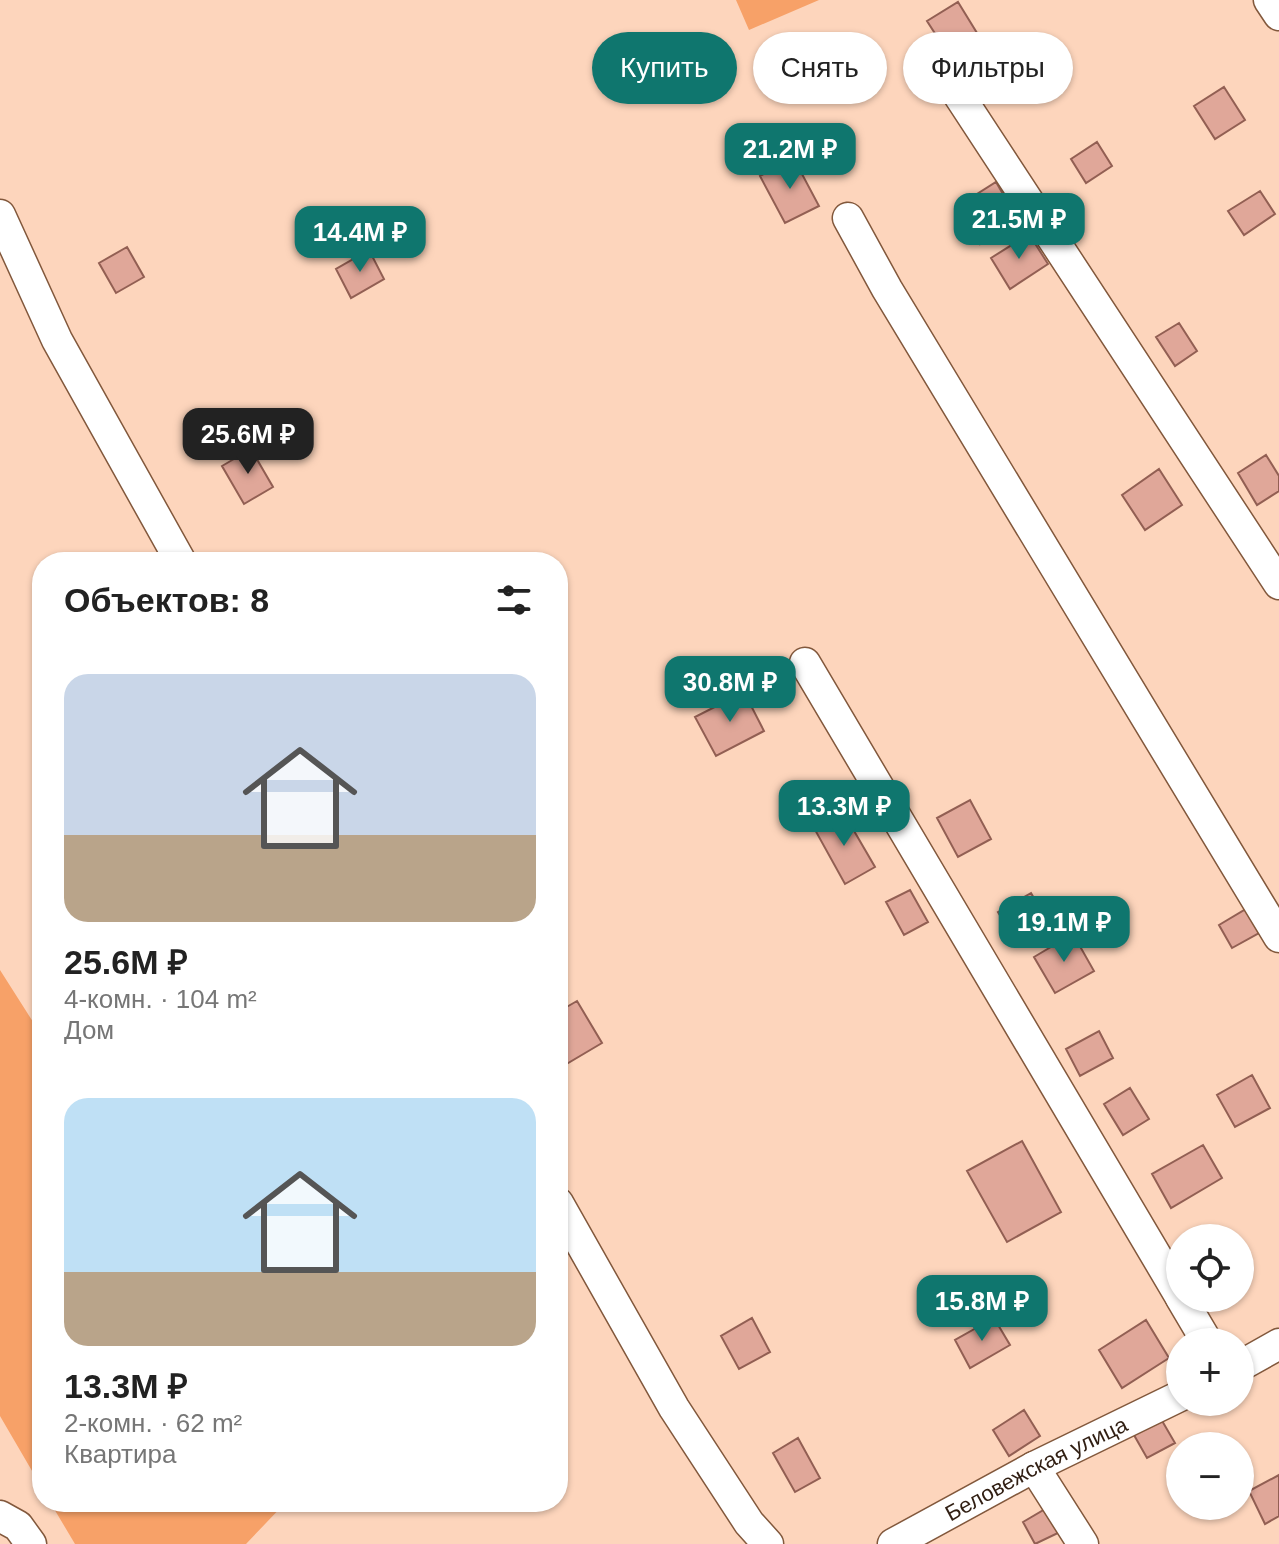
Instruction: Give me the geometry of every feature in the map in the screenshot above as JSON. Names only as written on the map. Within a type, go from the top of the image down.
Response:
[{"type":"street","points":[[1269,0],[1279,15]]},
{"type":"street","points":[[965,104],[1279,584]]},
{"type":"street","points":[[0,215],[57,340],[175,552]]},
{"type":"street","points":[[848,218],[887,289],[1279,937]]},
{"type":"street","points":[[805,663],[1166,1272]]},
{"type":"street","points":[[568,1221],[674,1408],[749,1523],[768,1544]]},
{"type":"street","points":[[1254,1358],[1279,1344]]},
{"type":"street","name":"Беловежская улица","points":[[893,1544],[1034,1467],[1166,1403]]},
{"type":"street","points":[[1034,1467],[1083,1544]]},
{"type":"street","points":[[0,1516],[18,1526],[31,1544]]},
{"type":"shaded area","points":[[736,0],[819,0],[749,30]]},
{"type":"shaded area","points":[[0,970],[32,1020],[32,1471],[0,1416]]},
{"type":"shaded area","points":[[56,1512],[276,1512],[246,1544],[75,1544]]},
{"type":"building","points":[[958,2],[976,32],[934,32],[927,21]]},
{"type":"building","points":[[1224,87],[1245,120],[1215,139],[1194,106]]},
{"type":"building","points":[[1097,142],[1112,166],[1086,183],[1071,159]]},
{"type":"building","points":[[794,159],[819,206],[785,223],[760,176]]},
{"type":"building","points":[[996,182],[1018,220],[980,244],[958,206]]},
{"type":"building","points":[[1260,191],[1275,214],[1244,235],[1228,211]]},
{"type":"building","points":[[1029,234],[1048,264],[1010,289],[991,258]]},
{"type":"building","points":[[127,247],[144,277],[116,293],[99,263]]},
{"type":"building","points":[[369,250],[384,279],[351,298],[336,269]]},
{"type":"building","points":[[1179,323],[1197,351],[1175,366],[1156,337]]},
{"type":"building","points":[[251,449],[273,487],[244,504],[222,466]]},
{"type":"building","points":[[1266,455],[1279,476],[1279,491],[1257,505],[1238,473]]},
{"type":"building","points":[[1159,469],[1182,505],[1145,530],[1122,495]]},
{"type":"building","points":[[744,692],[764,731],[716,756],[695,717]]},
{"type":"building","points":[[970,800],[991,839],[958,857],[937,818]]},
{"type":"building","points":[[843,812],[875,867],[845,884],[814,828]]},
{"type":"building","points":[[910,890],[928,922],[904,935],[886,902]]},
{"type":"building","points":[[1031,893],[1048,923],[1016,942],[998,912]]},
{"type":"building","points":[[1246,909],[1259,933],[1232,948],[1219,925]]},
{"type":"building","points":[[1073,934],[1094,971],[1055,993],[1034,957]]},
{"type":"building","points":[[577,1001],[602,1043],[568,1063],[568,1006]]},
{"type":"building","points":[[1099,1031],[1113,1058],[1080,1076],[1066,1049]]},
{"type":"building","points":[[1252,1075],[1270,1108],[1235,1127],[1217,1095]]},
{"type":"building","points":[[1130,1088],[1149,1119],[1123,1135],[1104,1104]]},
{"type":"building","points":[[1022,1141],[1061,1212],[1007,1242],[967,1171]]},
{"type":"building","points":[[1203,1145],[1222,1178],[1171,1208],[1152,1174]]},
{"type":"building","points":[[752,1318],[770,1352],[739,1369],[721,1336]]},
{"type":"building","points":[[994,1318],[1010,1345],[970,1368],[955,1340]]},
{"type":"building","points":[[1146,1320],[1166,1353],[1166,1360],[1122,1388],[1099,1350]]},
{"type":"building","points":[[1024,1410],[1040,1436],[1009,1456],[993,1430]]},
{"type":"building","points":[[1161,1419],[1169,1432],[1166,1432],[1166,1448],[1147,1458],[1134,1435]]},
{"type":"building","points":[[798,1438],[820,1478],[795,1492],[773,1453]]},
{"type":"building","points":[[1279,1475],[1279,1516],[1265,1524],[1254,1501],[1254,1488]]},
{"type":"building","points":[[1047,1508],[1060,1532],[1035,1544],[1023,1522]]}]
